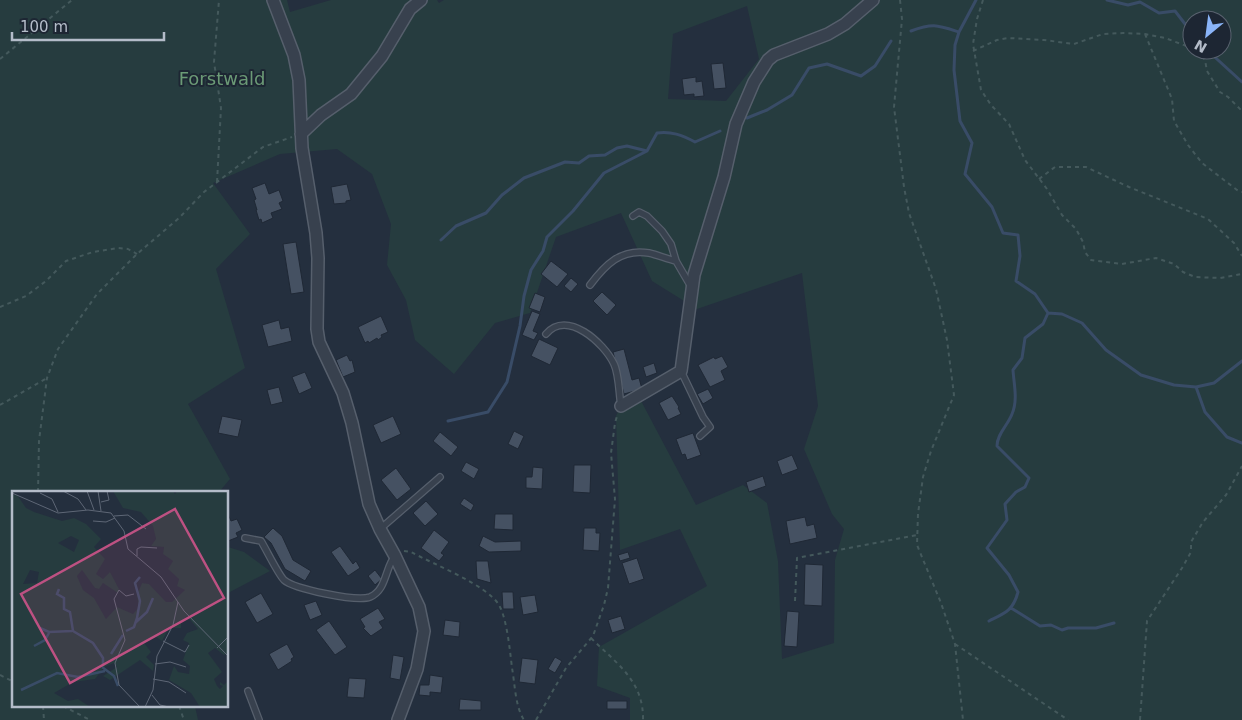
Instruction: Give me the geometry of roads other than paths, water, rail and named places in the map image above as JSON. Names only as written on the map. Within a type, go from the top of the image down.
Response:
[{"type":"street","points":[[273,0],[294,55],[299,80],[302,148],[316,233],[318,258],[317,329],[319,342],[343,393],[352,423],[370,504],[380,529],[419,607],[424,631],[417,669],[398,720]]},
{"type":"street","points":[[301,134],[321,114],[351,94],[382,56],[410,9],[421,0]]},
{"type":"street","points":[[621,406],[681,371],[694,275],[724,177],[736,124],[754,82],[768,60],[774,55],[828,34],[845,24],[873,0]]},
{"type":"lane","points":[[633,216],[639,212],[647,216],[662,230],[671,244],[676,261],[690,285],[693,284]]},
{"type":"lane","points":[[590,286],[601,270],[613,260],[628,253],[647,253],[676,261]]},
{"type":"lane","points":[[546,334],[550,329],[563,325],[572,326],[584,332],[603,347],[615,365],[621,406]]},
{"type":"lane","points":[[681,371],[703,417],[710,427],[700,436]]},
{"type":"lane","points":[[380,529],[440,477]]},
{"type":"lane","points":[[245,538],[261,541],[285,581],[302,588],[337,596],[370,597],[380,588],[385,579],[390,561],[395,556]]},
{"type":"lane","points":[[248,690],[259,720]]},
{"type":"waterway","points":[[976,0],[959,32],[955,45],[954,70],[960,121],[972,143],[965,174],[992,207],[1003,233],[1018,235],[1020,256],[1016,281],[1035,294],[1048,313],[1043,324],[1025,338],[1022,358],[1013,370],[1014,409],[997,442],[997,446],[1029,478],[1025,487],[1016,492],[1005,504],[1007,520],[987,548],[1009,575],[1018,592],[1011,607],[989,621]]},
{"type":"waterway","points":[[1107,0],[1128,5],[1140,2],[1159,13],[1175,11],[1182,20]]},
{"type":"waterway","points":[[911,31],[935,26],[959,32]]},
{"type":"waterway","points":[[747,118],[767,110],[792,95],[809,68],[827,64],[861,76],[875,66],[891,41]]},
{"type":"waterway","points":[[1218,60],[1242,82]]},
{"type":"waterway","points":[[448,421],[488,412],[507,382],[531,270],[543,251],[547,237],[573,211],[604,173],[647,151],[657,133],[676,134],[695,142],[720,131]]},
{"type":"waterway","points":[[441,240],[456,226],[486,213],[502,195],[524,178],[565,162],[579,163],[589,156],[605,155],[617,148],[627,146],[647,151]]},
{"type":"waterway","points":[[1048,313],[1062,314],[1082,323],[1106,350],[1141,375],[1174,385],[1196,387],[1205,412],[1227,437],[1242,443]]},
{"type":"waterway","points":[[1196,387],[1214,383],[1242,361]]},
{"type":"waterway","points":[[1011,608],[1040,626],[1051,625],[1062,630],[1068,628],[1096,628],[1114,623]]},
{"type":"park label","name":"Forstwald","points":[[222,79]]}]
